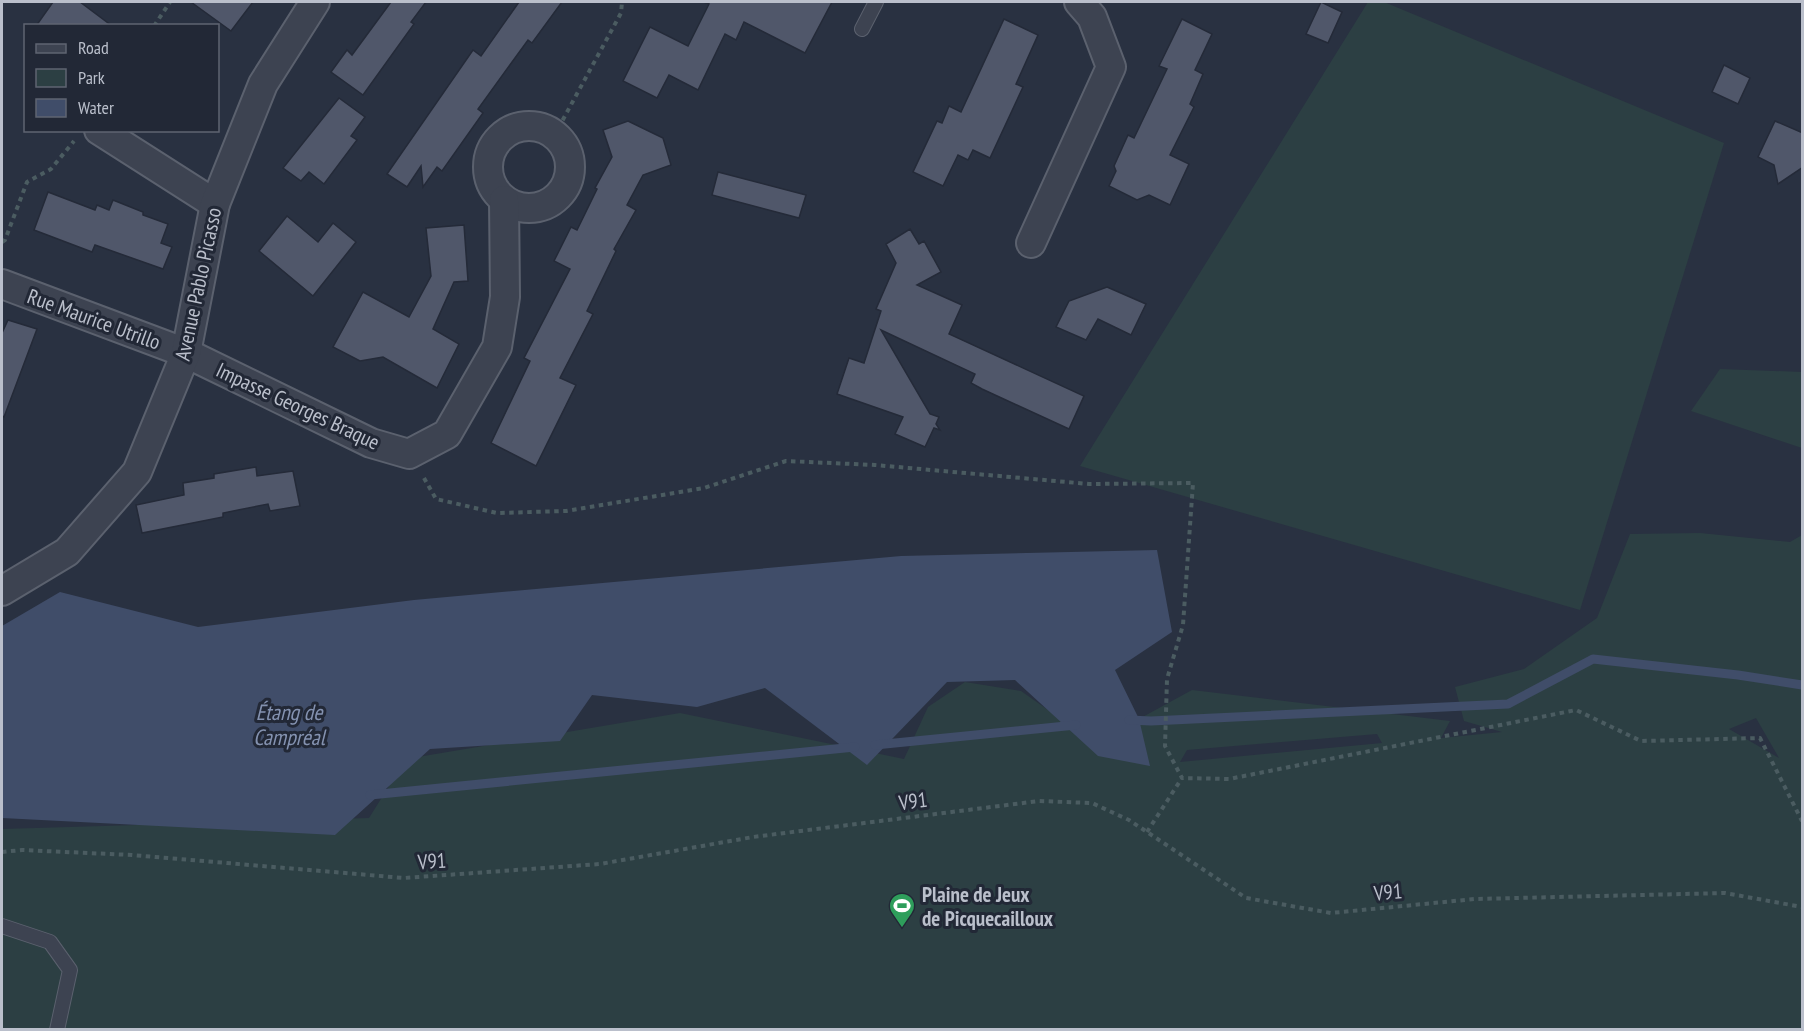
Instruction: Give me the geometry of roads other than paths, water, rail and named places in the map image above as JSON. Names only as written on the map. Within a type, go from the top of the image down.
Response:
[{"type":"street","name":"Avenue Pablo Picasso","points":[[2,588],[67,552],[137,472],[186,353],[215,204],[263,84],[315,2]]},
{"type":"street","points":[[1031,243],[1111,67],[1092,17],[1079,2]]},
{"type":"street","points":[[523,127],[537,127],[560,141],[567,152],[570,165],[569,178],[563,190],[554,200],[536,207],[516,206],[504,200],[492,184],[488,164],[499,139],[510,131],[523,127]]},
{"type":"street","points":[[87,134],[215,204]]},
{"type":"street","name":"Impasse Georges Braque","points":[[186,353],[371,443],[409,454],[447,434],[497,347],[505,297],[504,200]]},
{"type":"street","name":"Rue Maurice Utrillo","points":[[2,284],[186,353]]},
{"type":"lane","points":[[862,29],[876,2]]},
{"type":"lane","points":[[2,926],[50,942],[69,970],[57,1029]]},
{"type":"water","name":"Étang de Campréal","points":[[1157,550],[1172,632],[1115,670],[1139,719],[1150,766],[1098,756],[1015,680],[947,682],[867,765],[765,688],[697,707],[592,695],[560,741],[430,749],[335,835],[2,818],[2,626],[60,592],[198,627],[414,600],[901,556]]},
{"type":"waterway","points":[[1129,720],[1151,721],[1508,704],[1593,659],[1738,675],[1802,685]]},
{"type":"waterway","points":[[875,745],[1076,725]]},
{"type":"waterway","points":[[370,795],[855,747]]},
{"type":"place","name":"Plaine de Jeux de Picquecailloux","points":[[902,929]]}]
